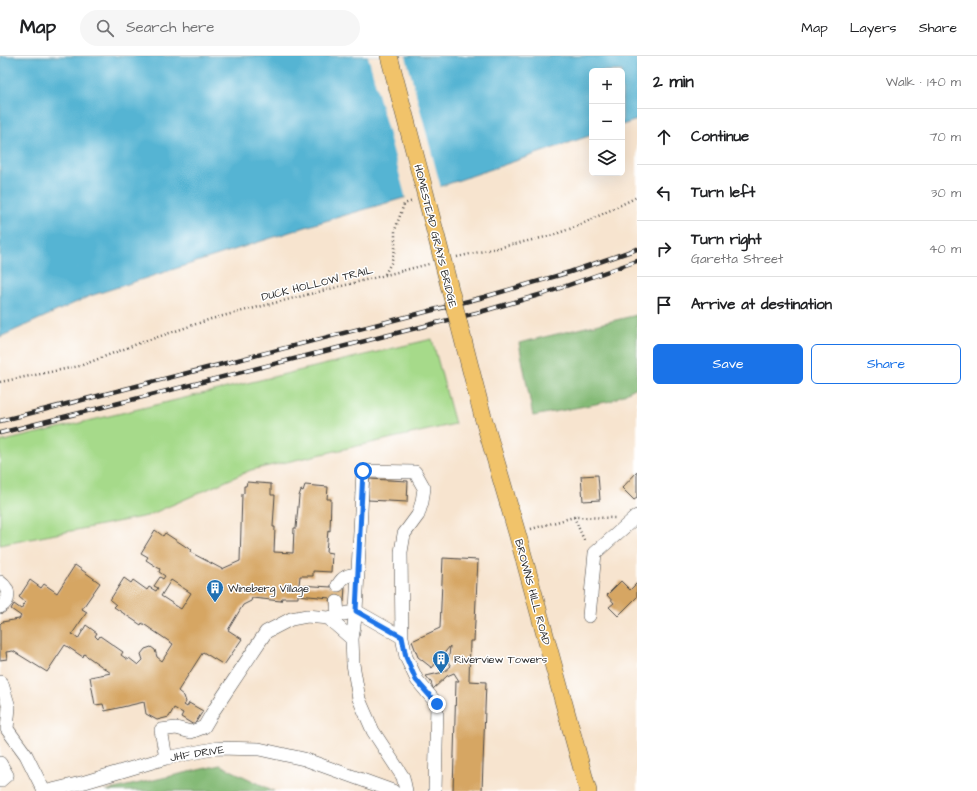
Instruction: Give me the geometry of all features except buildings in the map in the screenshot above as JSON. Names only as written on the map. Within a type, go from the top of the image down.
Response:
[{"type":"main road","name":"HOMESTEAD GRAYS BRIDGE","points":[[389,56],[483,417]]},
{"type":"main road","name":"BROWNS HILL ROAD","points":[[483,417],[517,533],[588,791]]},
{"type":"street","points":[[406,791],[403,777],[373,731],[359,699],[353,664],[352,639],[356,611],[363,471],[415,472],[424,488],[418,515],[404,534],[401,552],[402,637],[406,657],[416,680],[437,704],[435,791]]},
{"type":"street","points":[[589,616],[595,553],[635,518]]},
{"type":"street","points":[[338,585],[342,578],[346,575],[358,574]]},
{"type":"street","points":[[0,582],[8,590],[9,596],[6,602],[0,607]]},
{"type":"street","points":[[333,617],[337,602]]},
{"type":"street","points":[[166,758],[161,730],[176,728],[191,732],[204,727],[218,703],[266,632],[291,619],[307,616],[333,617],[356,611],[402,637]]},
{"type":"street","points":[[333,617],[352,639]]},
{"type":"street","points":[[0,682],[2,684],[9,707],[3,731],[26,755],[44,791]]},
{"type":"street","name":"JHF DRIVE","points":[[48,791],[85,782],[166,758],[218,748],[259,749],[304,759],[393,791]]},
{"type":"street","points":[[0,763],[7,775],[0,782]]},
{"type":"path","points":[[454,258],[550,236],[571,229],[637,197]]},
{"type":"path","points":[[384,274],[391,263],[395,250],[395,230],[404,204],[416,199]]},
{"type":"path","name":"DUCK HOLLOW TRAIL","points":[[0,382],[80,366],[137,344],[211,319],[431,263]]},
{"type":"path","points":[[531,529],[574,517],[635,518]]},
{"type":"path","points":[[574,517],[584,540]]},
{"type":"green space","points":[[637,315],[637,387],[611,401],[533,416],[519,343]]},
{"type":"green space","points":[[432,339],[455,424],[251,470],[147,516],[0,545],[0,442]]},
{"type":"green space","points":[[220,765],[274,791],[105,791]]},
{"type":"water","points":[[0,56],[637,56],[637,120],[625,124],[625,68],[589,68],[589,136],[424,192],[315,224],[90,296],[0,337]]},
{"type":"pier","points":[[368,56],[406,56],[441,188],[406,199]]},
{"type":"railway","points":[[0,421],[484,297],[570,272],[637,249]]},
{"type":"railway","points":[[0,433],[480,312],[546,293],[637,261]]},
{"type":"place","name":"Wineberg Village","points":[[215,603]]},
{"type":"place","name":"Riverview Towers","points":[[441,674]]},
{"type":"route","points":[[363,471],[356,611],[402,637],[406,657],[416,680],[437,704]]}]
